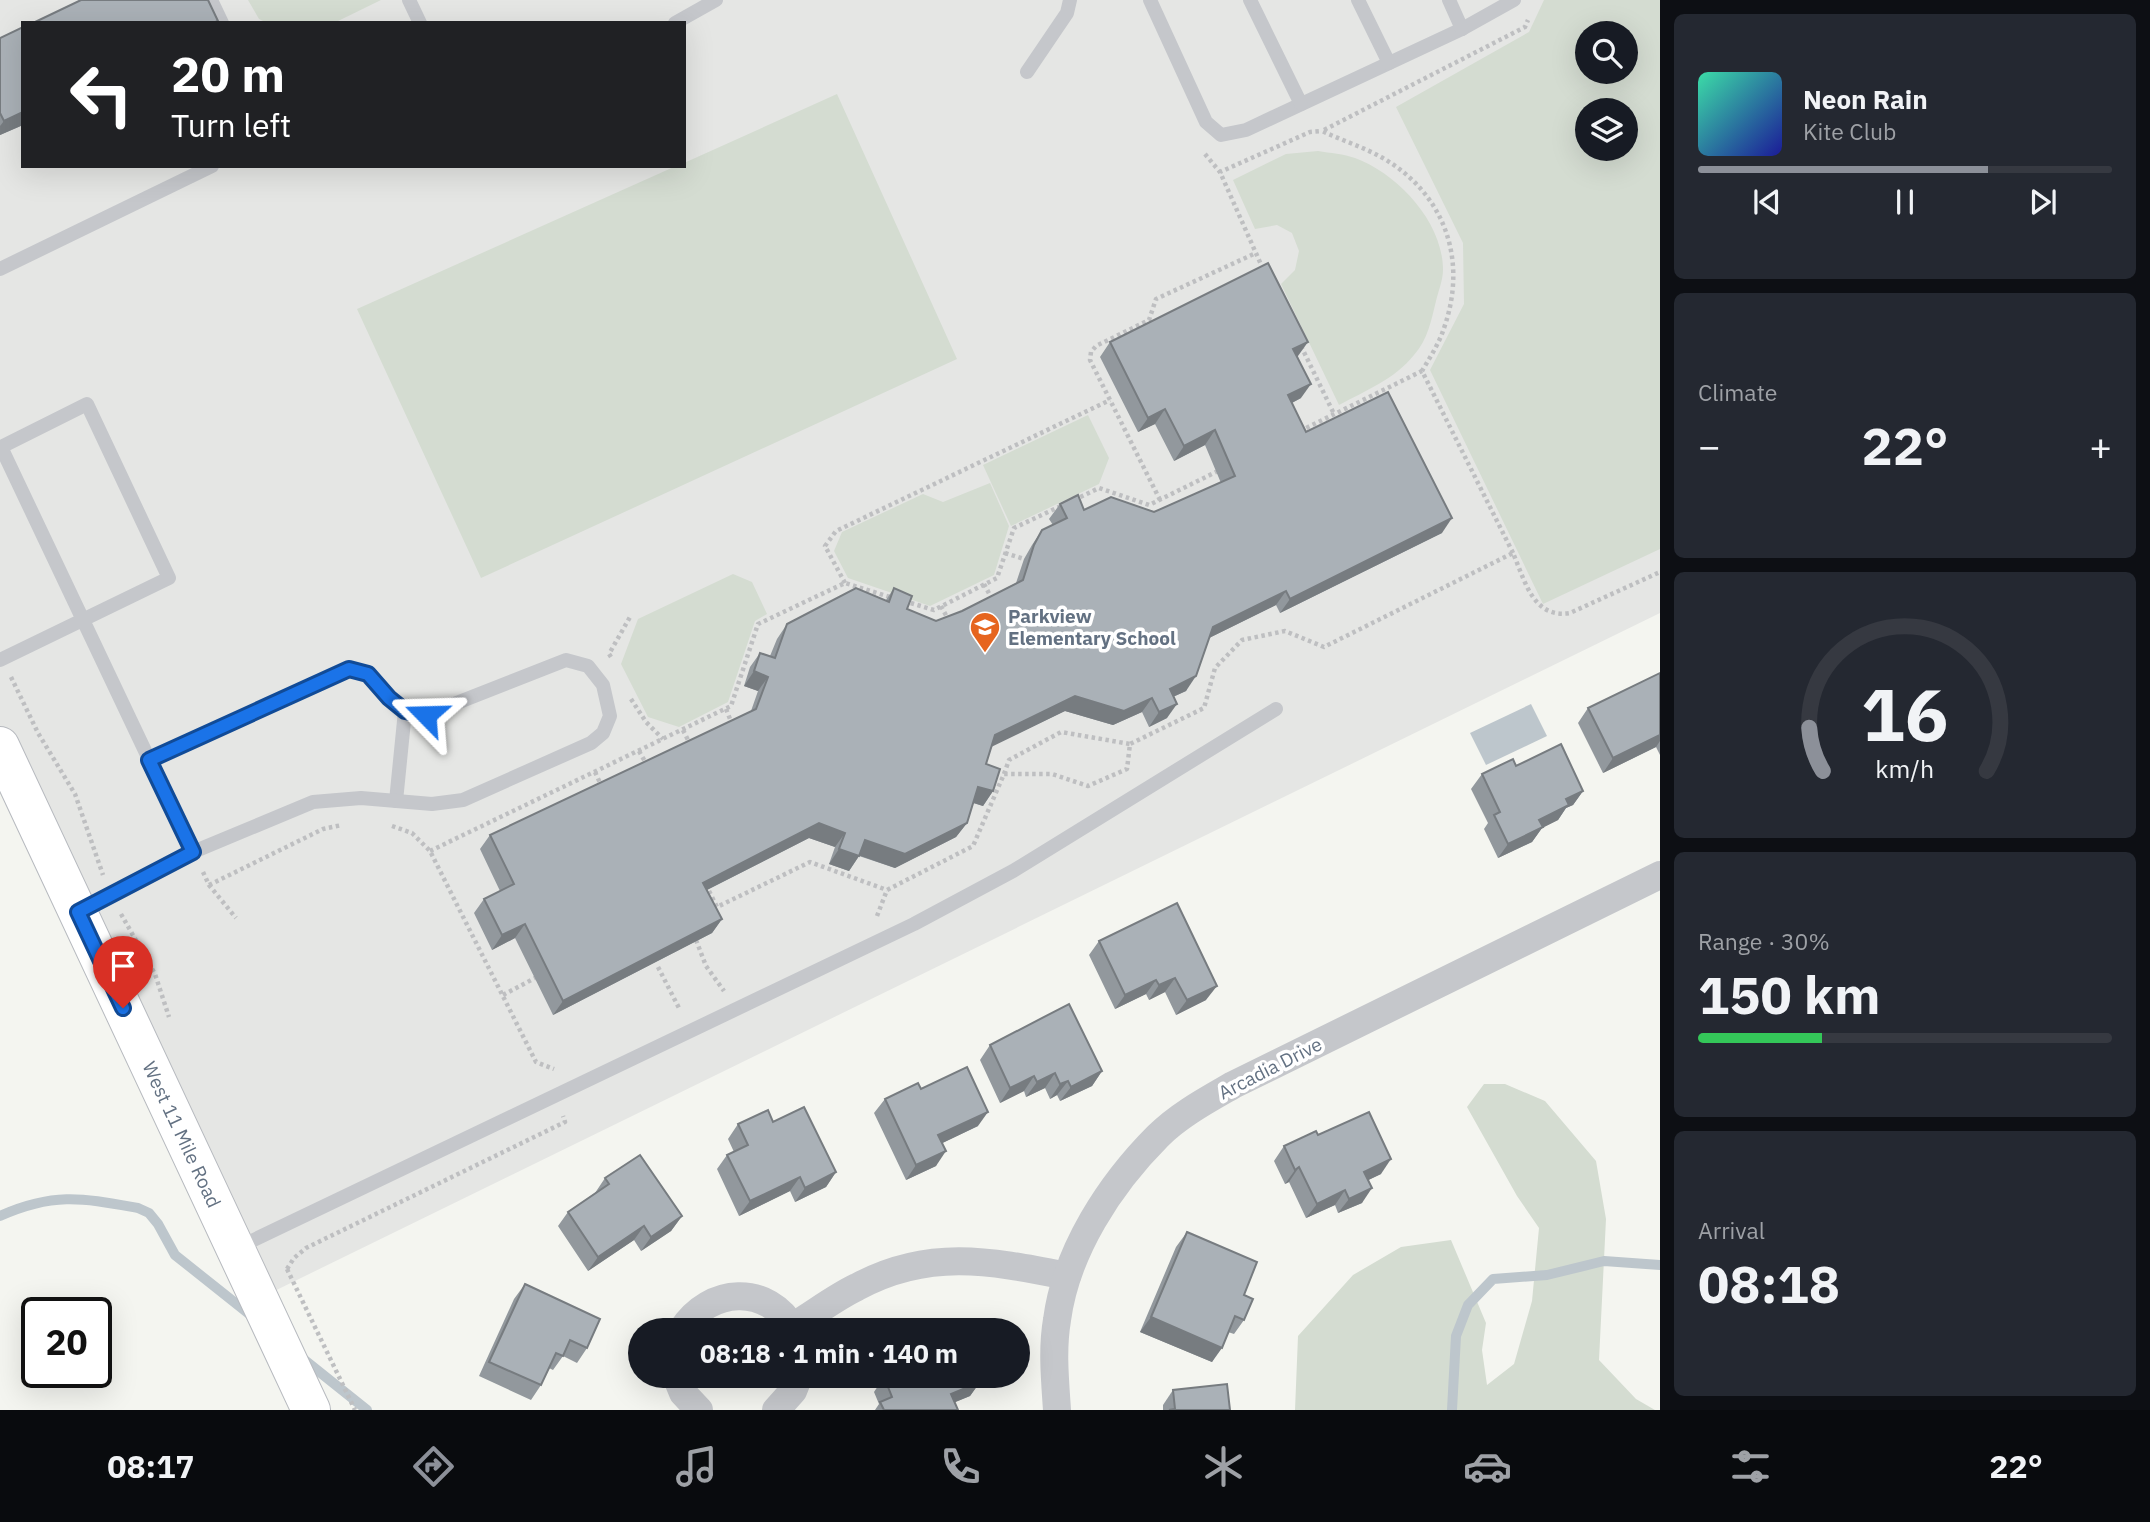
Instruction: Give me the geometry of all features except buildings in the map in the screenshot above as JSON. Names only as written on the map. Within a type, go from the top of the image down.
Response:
[{"type":"street","name":"West 11 Mile Road","points":[[0,746],[78,912],[252,1241],[311,1410]]},
{"type":"street","name":"Arcadia Drive","points":[[1057,1410],[1056,1321],[1067,1276],[1095,1218],[1125,1173],[1159,1134],[1192,1109],[1233,1085],[1660,875]]},
{"type":"street","points":[[810,1318],[856,1287],[914,1264],[991,1261],[1067,1276]]},
{"type":"street","points":[[690,1318],[705,1305],[723,1297],[743,1296],[763,1301],[785,1318]]},
{"type":"street","points":[[681,1388],[699,1410]]},
{"type":"street","points":[[776,1410],[794,1388]]},
{"type":"lane","points":[[211,0],[221,21]]},
{"type":"lane","points":[[409,0],[419,21]]},
{"type":"lane","points":[[679,21],[716,0]]},
{"type":"lane","points":[[1027,72],[1068,13],[1070,0]]},
{"type":"lane","points":[[1150,0],[1206,122],[1221,135],[1246,130],[1462,29],[1514,0]]},
{"type":"lane","points":[[1250,0],[1301,104]]},
{"type":"lane","points":[[1358,0],[1389,63]]},
{"type":"lane","points":[[1449,0],[1462,29]]},
{"type":"lane","points":[[0,270],[208,168]]},
{"type":"lane","points":[[1,659],[84,621],[169,579],[87,404],[1,447],[84,621],[193,852]]},
{"type":"lane","points":[[78,912],[193,852],[313,802],[360,798],[432,804],[463,800],[591,743],[603,733],[610,716],[603,685],[588,666],[566,660],[426,715],[405,711],[389,698],[368,674],[349,669],[149,760]]},
{"type":"lane","points":[[252,1241],[914,924],[1013,871],[1276,709]]},
{"type":"lane","points":[[396,801],[405,711]]},
{"type":"path","points":[[1268,278],[1220,172],[1310,132],[1322,131],[1525,27],[1531,15]]},
{"type":"path","points":[[1297,433],[1422,371],[1444,328],[1450,306],[1454,260],[1449,235],[1436,206],[1412,179],[1382,157],[1322,131]]},
{"type":"path","points":[[1160,500],[1090,360],[1091,352],[1096,346],[1149,320],[1156,299],[1255,253]]},
{"type":"path","points":[[1298,340],[1334,414]]},
{"type":"path","points":[[1422,371],[1534,600],[1547,611],[1559,615],[1570,613],[1660,572]]},
{"type":"path","points":[[845,583],[825,546],[836,531],[1110,400]]},
{"type":"path","points":[[430,851],[732,706],[758,624],[845,583],[934,610],[997,578],[1014,528],[1056,511],[1099,488],[1149,505],[1222,470]]},
{"type":"path","points":[[1118,505],[1121,495]]},
{"type":"path","points":[[1005,553],[1024,559]]},
{"type":"path","points":[[876,919],[887,891],[973,846],[1009,760],[1061,732],[1130,744],[1204,708],[1215,668],[1242,640],[1284,631],[1324,647],[1513,553]]},
{"type":"path","points":[[984,584],[994,604]]},
{"type":"path","points":[[941,606],[951,626]]},
{"type":"path","points":[[614,665],[609,654],[630,617]]},
{"type":"path","points":[[1,659],[38,733],[75,794],[111,895],[155,974],[171,1024]]},
{"type":"path","points":[[625,688],[646,722],[663,739]]},
{"type":"path","points":[[726,709],[734,729]]},
{"type":"path","points":[[683,730],[692,748]]},
{"type":"path","points":[[1004,774],[1052,774],[1088,786],[1127,769],[1130,744]]},
{"type":"path","points":[[639,751],[648,768]]},
{"type":"path","points":[[595,772],[603,789]]},
{"type":"path","points":[[209,885],[323,829],[352,822]]},
{"type":"path","points":[[382,822],[412,833],[430,851],[536,1062],[559,1069]]},
{"type":"path","points":[[193,852],[209,885],[236,918]]},
{"type":"path","points":[[709,891],[717,907],[810,862],[887,891]]},
{"type":"path","points":[[696,940],[706,966],[725,991],[714,997]]},
{"type":"path","points":[[658,967],[681,1013],[692,1007]]},
{"type":"path","points":[[503,995],[535,978]]},
{"type":"path","points":[[252,1241],[355,1410]]},
{"type":"shaded area","points":[[0,0],[1660,0],[1660,613],[256,1300],[0,753]]},
{"type":"shaded area","points":[[248,0],[381,0],[338,21],[259,19]]},
{"type":"shaded area","points":[[1544,0],[1660,0],[1660,549],[1543,604],[1430,370],[1464,304],[1463,243],[1396,107],[1529,32]]},
{"type":"shaded area","points":[[837,94],[957,359],[481,578],[357,309],[672,168],[686,168],[686,162]]},
{"type":"shaded area","points":[[1318,151],[1355,158],[1371,165],[1402,188],[1415,202],[1435,234],[1443,270],[1431,323],[1419,349],[1389,378],[1339,405],[1281,284],[1295,270],[1299,251],[1292,233],[1277,225],[1255,229],[1233,180],[1286,154]]},
{"type":"shaded area","points":[[1088,415],[1109,458],[1099,484],[1011,526],[983,465]]},
{"type":"shaded area","points":[[990,483],[1009,526],[994,575],[930,606],[848,578],[834,551],[842,532],[923,494],[943,502]]},
{"type":"shaded area","points":[[733,574],[752,582],[767,614],[755,621],[728,702],[679,727],[648,717],[621,664],[638,619]]},
{"type":"shaded area","points":[[1531,704],[1547,736],[1486,765],[1470,733]]},
{"type":"shaded area","points":[[1484,1084],[1505,1084],[1545,1101],[1596,1161],[1606,1219],[1599,1360],[1636,1399],[1655,1410],[1295,1410],[1298,1336],[1353,1275],[1401,1247],[1451,1240],[1486,1323],[1482,1350],[1487,1385],[1514,1364],[1532,1301],[1539,1228],[1517,1196],[1467,1107]]},
{"type":"waterway","points":[[0,1216],[36,1203],[68,1199],[138,1208],[149,1213],[158,1224],[175,1255],[253,1317]]},
{"type":"waterway","points":[[1452,1410],[1456,1336],[1468,1305],[1493,1279],[1547,1275],[1604,1261],[1660,1265]]},
{"type":"waterway","points":[[302,1358],[367,1410]]},
{"type":"place","name":"Parkview Elementary School","points":[[985,654]]},
{"type":"route","points":[[123,1008],[78,912],[193,852],[149,760],[349,669],[368,674],[389,698],[405,711],[426,715]]}]
